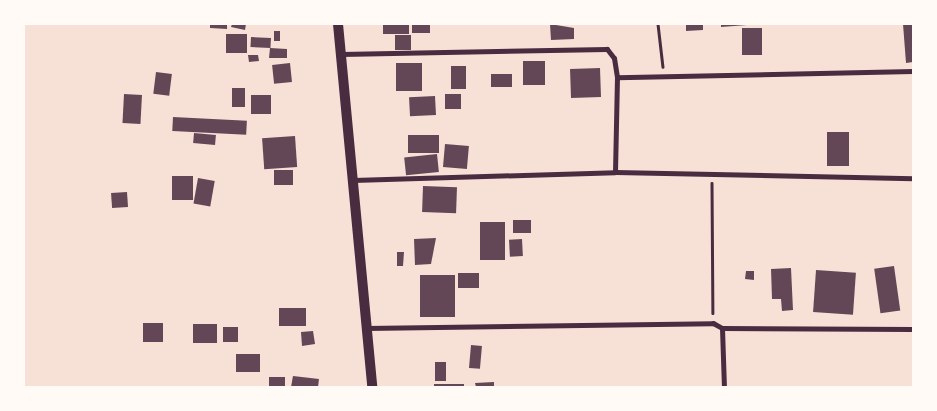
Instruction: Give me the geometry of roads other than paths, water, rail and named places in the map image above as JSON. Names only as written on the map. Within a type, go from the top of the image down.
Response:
[{"type":"highway","points":[[338,24],[372,387]]},
{"type":"street","points":[[340,54],[607,49],[614,58],[617,77],[615,172]]},
{"type":"street","points":[[617,77],[664,74],[913,71]]},
{"type":"street","points":[[353,180],[615,172],[712,177],[913,178]]},
{"type":"street","points":[[366,328],[713,323],[722,328],[913,329]]},
{"type":"street","points":[[722,328],[724,387]]}]
